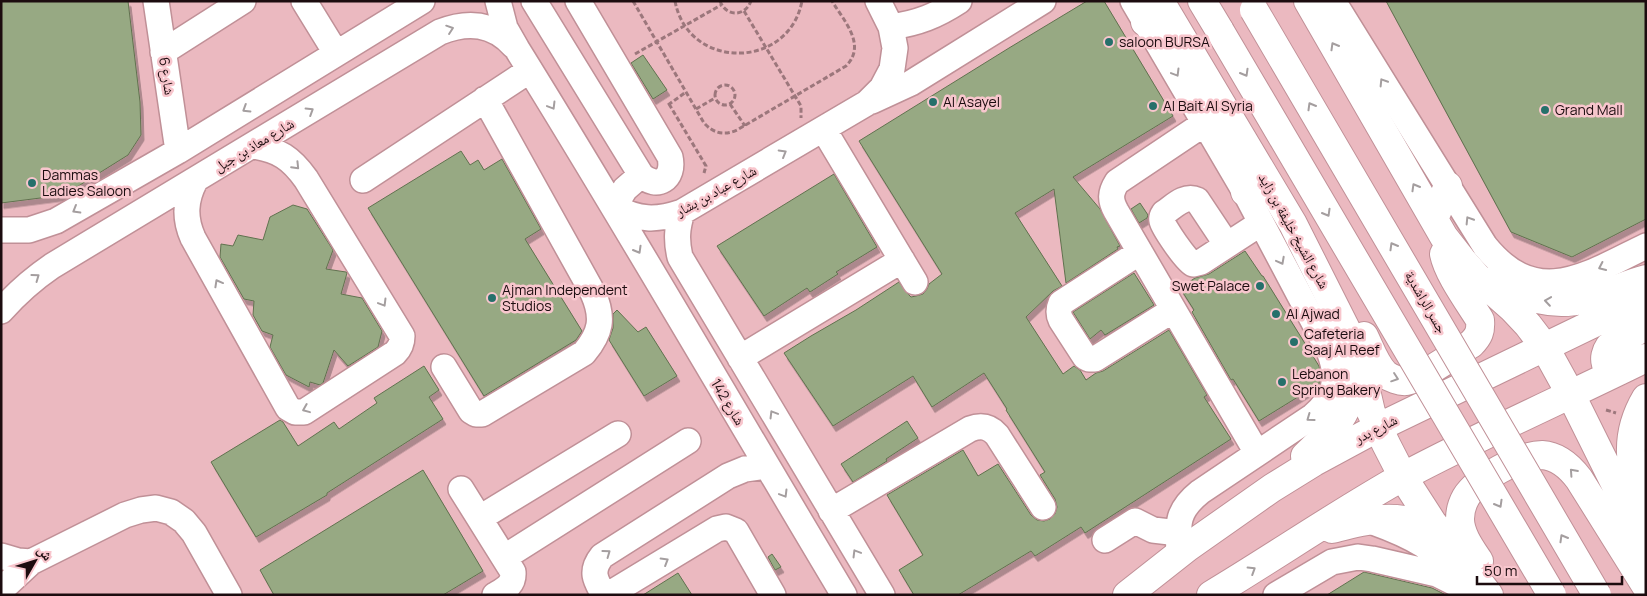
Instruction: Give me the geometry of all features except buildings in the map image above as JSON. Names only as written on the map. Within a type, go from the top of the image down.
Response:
[{"type":"main road","points":[[1202,1],[1552,595]]},
{"type":"main road","points":[[1308,1],[1442,233],[1477,277],[1512,308],[1544,346],[1571,395],[1646,546]]},
{"type":"main road","name":"جسر الراشدية","points":[[1252,6],[1597,595]]},
{"type":"main road","name":"شارع الشيخ خليفة بن زايد","points":[[1146,8],[1183,41],[1293,224],[1354,347],[1377,428],[1403,477],[1432,522],[1489,595]]},
{"type":"main road","points":[[1233,123],[1245,192]]},
{"type":"main road","points":[[1293,224],[1308,237],[1331,269],[1379,365],[1386,374],[1395,380],[1407,381],[1472,344],[1478,337],[1481,329],[1480,320],[1445,262],[1442,233],[1448,186]]},
{"type":"main road","points":[[1442,233],[1513,290],[1533,298],[1554,302],[1571,302],[1646,280]]},
{"type":"main road","points":[[1272,488],[1333,428],[1348,407],[1352,393],[1354,379],[1348,352],[1314,281],[1308,252]]},
{"type":"main road","name":"شارع بدر","points":[[1127,595],[1179,542],[1314,462],[1377,428],[1646,298]]},
{"type":"main road","points":[[1619,371],[1614,372],[1605,364],[1605,352],[1608,347],[1646,326]]},
{"type":"main road","points":[[1211,595],[1403,477],[1488,433],[1646,358]]},
{"type":"main road","points":[[1646,398],[1635,421],[1630,446],[1632,472],[1646,521]]},
{"type":"main road","points":[[1496,595],[1489,578],[1464,536],[1460,521],[1461,509],[1465,498],[1472,489],[1496,472],[1513,462],[1527,457],[1542,455],[1557,459],[1570,467],[1646,586]]},
{"type":"main road","points":[[1307,536],[1368,521],[1404,520],[1419,525],[1456,552]]},
{"type":"street","name":"شارع 6","points":[[156,1],[178,151]]},
{"type":"street","points":[[163,52],[243,1]]},
{"type":"street","points":[[304,1],[336,53]]},
{"type":"street","points":[[1,230],[29,230],[56,221],[178,151],[422,1]]},
{"type":"street","points":[[498,1],[505,28],[614,208],[638,171]]},
{"type":"street","points":[[534,1],[638,171],[646,180],[660,182],[670,172],[670,157],[578,1]]},
{"type":"street","name":"شارع عباد بن بشار","points":[[614,208],[630,216],[647,219],[665,218],[682,212],[868,103],[882,88],[892,69],[895,48],[891,27],[878,1]]},
{"type":"street","points":[[891,27],[929,18],[959,1]]},
{"type":"street","points":[[868,103],[911,83],[1043,1]]},
{"type":"street","points":[[1332,1],[1485,246],[1494,258],[1506,268],[1534,281],[1564,282],[1578,278],[1646,246]]},
{"type":"street","points":[[1146,8],[1205,123],[1245,192],[1328,351],[1334,365],[1335,380],[1332,394],[1324,406],[1313,416],[1192,498],[1178,523],[1179,542]]},
{"type":"street","name":"شارع معاذ بن جبل","points":[[6,298],[52,266],[440,32],[468,25],[482,26],[495,30],[507,38],[517,49]]},
{"type":"street","points":[[373,30],[386,36],[390,41],[393,54],[392,61]]},
{"type":"street","points":[[362,180],[530,70]]},
{"type":"street","points":[[444,367],[471,411],[476,414],[482,414],[584,354],[596,338],[600,318],[598,305],[593,293],[485,99]]},
{"type":"street","points":[[1205,123],[1117,182],[1112,189],[1110,197],[1112,204],[1257,453]]},
{"type":"street","points":[[824,130],[915,282]]},
{"type":"street","points":[[195,181],[190,191],[186,215],[188,227],[193,238],[288,408],[296,412],[304,412],[395,353],[402,342],[402,336],[297,166],[284,155],[269,149],[253,146]]},
{"type":"street","points":[[594,174],[600,177],[614,177],[638,171]]},
{"type":"street","name":"شارع 142","points":[[614,208],[844,595]]},
{"type":"street","points":[[682,212],[678,226],[677,242],[680,257],[830,511],[873,590]]},
{"type":"street","points":[[1227,245],[1262,224]]},
{"type":"street","points":[[1140,252],[1060,303],[1058,309],[1060,320],[1085,357],[1095,359],[1173,310]]},
{"type":"street","points":[[740,358],[902,260]]},
{"type":"street","points":[[670,304],[672,298],[681,291],[693,288],[698,289]]},
{"type":"street","points":[[830,511],[970,429],[981,426],[993,430],[997,435],[1042,507]]},
{"type":"street","points":[[480,518],[618,434]]},
{"type":"street","points":[[505,557],[688,441]]},
{"type":"street","points":[[604,595],[595,576],[597,562],[602,556],[728,476],[744,469],[767,466]]},
{"type":"street","points":[[461,488],[513,572],[510,586],[495,595]]},
{"type":"street","points":[[1,590],[31,562],[125,515],[156,508],[171,512],[184,520],[194,533],[229,595]]},
{"type":"street","points":[[1105,540],[1135,521],[1153,530],[1170,532],[1179,542]]},
{"type":"street","points":[[1368,521],[1401,533],[1431,548],[1456,570],[1472,595]]},
{"type":"street","points":[[608,595],[717,528],[726,527],[736,531],[773,595]]},
{"type":"street","points":[[1,556],[31,562]]},
{"type":"street","points":[[1276,595],[1332,562],[1358,557],[1437,574],[1457,584],[1472,595]]},
{"type":"path","points":[[633,1],[696,109],[708,127],[718,133],[731,133],[745,126],[846,66],[853,56],[854,38],[832,1]]},
{"type":"path","points":[[675,1],[685,26],[696,38],[706,46],[732,54],[745,54],[766,48],[781,38],[792,28],[802,1]]},
{"type":"path","points":[[616,65],[685,26],[720,3],[725,10],[738,14],[744,11],[751,1]]},
{"type":"path","points":[[744,11],[801,106],[799,144]]},
{"type":"path","points":[[721,84],[732,86],[735,97],[730,104],[723,105],[718,103],[715,98],[716,88],[721,84]]},
{"type":"path","points":[[696,109],[715,98]]},
{"type":"path","points":[[669,104],[706,166],[702,184],[710,195]]},
{"type":"path","points":[[730,104],[745,126]]},
{"type":"place","name":"saloon BURSA","points":[[1109,42]]},
{"type":"place","name":"Al Asayel","points":[[933,102]]},
{"type":"place","name":"Al Bait Al Syria","points":[[1153,106]]},
{"type":"place","name":"Grand Mall","points":[[1545,110]]},
{"type":"place","name":"Dammas Ladies Saloon","points":[[32,183]]},
{"type":"place","name":"Swet Palace","points":[[1260,286]]},
{"type":"place","name":"Ajman Independent Studios","points":[[492,298]]},
{"type":"place","name":"Al Ajwad","points":[[1276,314]]},
{"type":"place","name":"Cafeteria Saaj Al Reef","points":[[1294,342]]},
{"type":"place","name":"Lebanon Spring Bakery","points":[[1282,382]]}]
